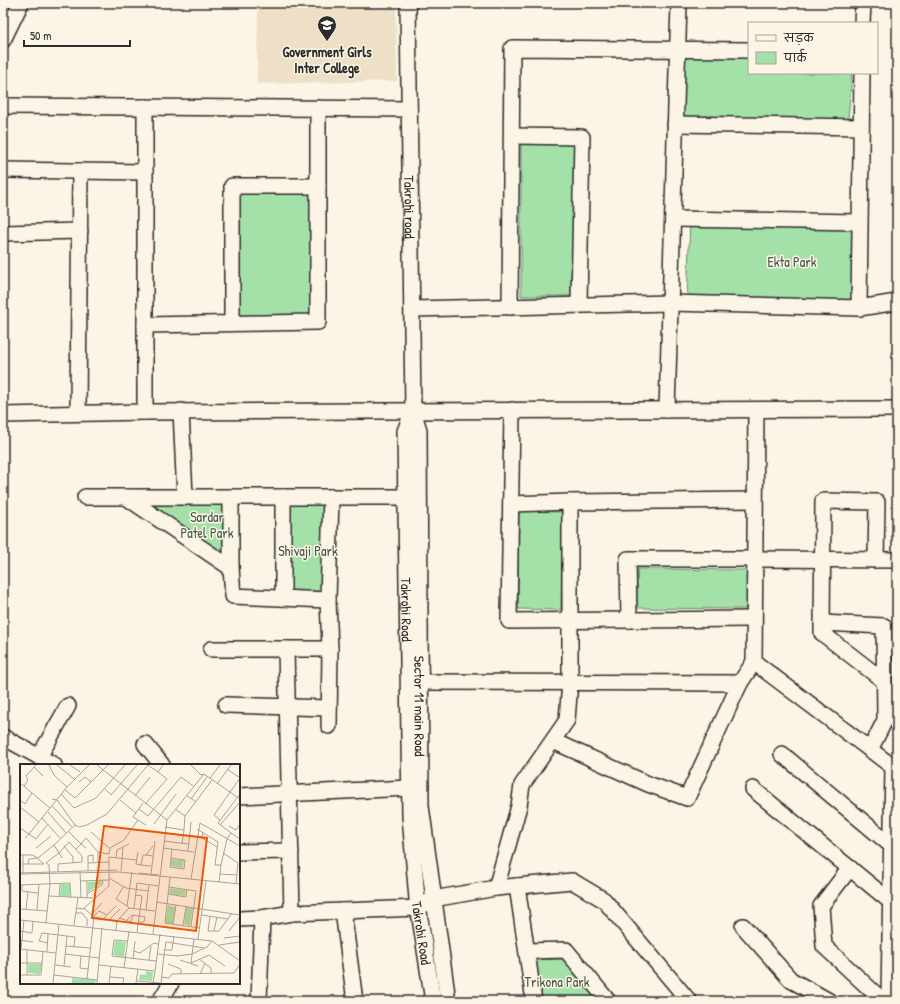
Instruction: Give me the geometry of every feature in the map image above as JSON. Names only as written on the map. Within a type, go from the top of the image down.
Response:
[{"type":"street","points":[[3,40],[20,3]]},
{"type":"street","name":"Takrohi road","points":[[408,3],[413,411]]},
{"type":"street","points":[[668,410],[678,3]]},
{"type":"street","points":[[862,22],[863,3]]},
{"type":"street","points":[[510,307],[512,48],[748,50]]},
{"type":"street","points":[[859,308],[862,74]]},
{"type":"street","points":[[3,106],[409,109]]},
{"type":"street","points":[[144,107],[145,412]]},
{"type":"street","points":[[145,325],[318,322],[318,108]]},
{"type":"street","points":[[675,124],[861,127]]},
{"type":"street","points":[[512,136],[582,137],[579,305]]},
{"type":"street","points":[[3,170],[145,172]]},
{"type":"street","points":[[78,413],[80,171]]},
{"type":"street","points":[[232,323],[232,186],[318,186]]},
{"type":"street","points":[[673,219],[859,222]]},
{"type":"street","points":[[3,233],[80,232]]},
{"type":"street","points":[[412,309],[670,303],[859,308],[897,302]]},
{"type":"street","points":[[3,415],[181,411],[897,409]]},
{"type":"street","points":[[512,410],[509,622],[754,619]]},
{"type":"street","points":[[553,741],[648,784],[687,798],[740,683],[754,662],[756,410]]},
{"type":"street","points":[[181,411],[185,497]]},
{"type":"street","name":"Takrohi Road","points":[[413,411],[405,431],[405,497],[414,682],[409,788],[418,908],[433,1001]]},
{"type":"street","name":"Sector 11 main Road","points":[[413,411],[420,430],[414,682],[421,806],[448,1001]]},
{"type":"street","points":[[85,497],[405,497]]},
{"type":"street","points":[[126,497],[231,568]]},
{"type":"street","points":[[231,497],[231,568],[233,596],[328,600]]},
{"type":"street","points":[[283,497],[283,598]]},
{"type":"street","points":[[329,726],[330,649],[328,600],[331,497]]},
{"type":"street","points":[[511,504],[755,500]]},
{"type":"street","points":[[876,560],[877,502],[824,501],[822,633],[884,681]]},
{"type":"street","points":[[496,888],[519,806],[522,785],[567,720],[570,683],[570,502]]},
{"type":"street","points":[[629,620],[628,560],[897,560]]},
{"type":"street","points":[[822,623],[884,626],[885,720],[870,750]]},
{"type":"street","points":[[211,649],[330,649]]},
{"type":"street","points":[[286,649],[292,914]]},
{"type":"street","points":[[754,662],[870,750],[895,767],[888,997]]},
{"type":"street","points":[[414,682],[740,683]]},
{"type":"street","points":[[226,705],[329,708]]},
{"type":"street","points":[[39,757],[68,706]]},
{"type":"street","points":[[3,737],[52,764]]},
{"type":"street","points":[[145,744],[161,764]]},
{"type":"street","points":[[782,754],[892,846]]},
{"type":"street","points":[[240,796],[409,788]]},
{"type":"street","points":[[753,789],[891,902]]},
{"type":"street","points":[[240,852],[291,851]]},
{"type":"street","points":[[850,868],[822,906],[824,946],[888,997]]},
{"type":"street","points":[[240,919],[292,914],[418,908],[433,899],[496,888],[572,881],[604,900],[689,1001]]},
{"type":"street","points":[[517,886],[534,1001]]},
{"type":"street","points":[[343,911],[355,1001]]},
{"type":"street","points":[[259,1001],[262,918]]},
{"type":"street","points":[[743,926],[791,980],[829,1001]]},
{"type":"street","points":[[527,951],[566,950],[608,1001]]},
{"type":"street","points":[[160,1001],[170,984]]},
{"type":"shaded area","name":"Government Girls Inter College","points":[[258,3],[396,3],[397,81],[257,84]]},
{"type":"green space","points":[[684,56],[748,56],[748,74],[852,74],[848,120],[683,117]]},
{"type":"green space","points":[[574,142],[571,296],[521,296],[521,144]]},
{"type":"green space","points":[[236,192],[311,192],[311,317],[239,318]]},
{"type":"green space","name":"Ekta Park","points":[[690,220],[856,221],[855,304],[687,299]]},
{"type":"green space","name":"Sardar Patel Park","points":[[227,503],[228,563],[141,504]]},
{"type":"green space","name":"Shivaji Park","points":[[290,504],[326,505],[324,596],[290,594]]},
{"type":"green space","points":[[519,511],[562,512],[561,610],[518,609]]},
{"type":"green space","points":[[637,569],[748,570],[748,609],[637,608]]},
{"type":"green space","name":"Trikona Park","points":[[564,959],[597,1001],[540,1001],[534,960]]},
{"type":"place","name":"Government Girls Inter College","points":[[327,42]]}]
